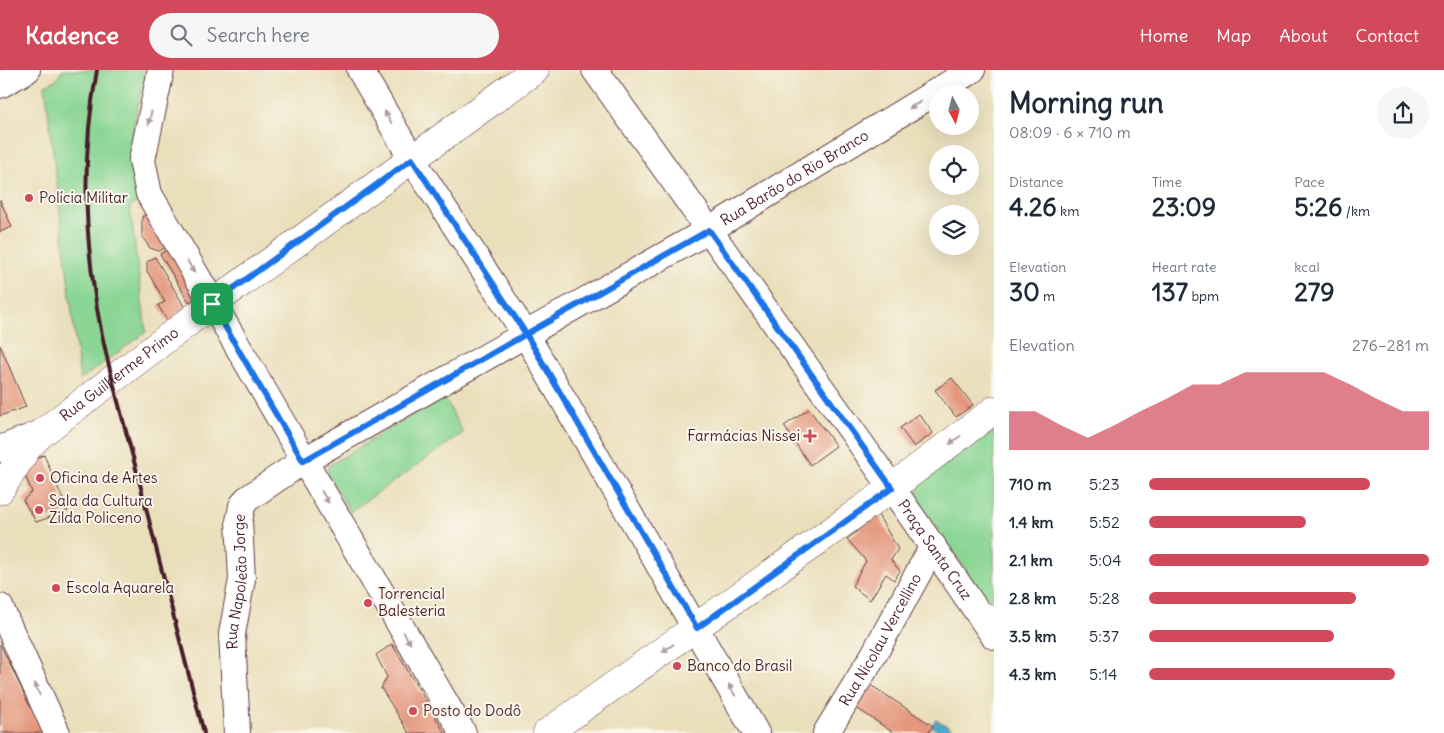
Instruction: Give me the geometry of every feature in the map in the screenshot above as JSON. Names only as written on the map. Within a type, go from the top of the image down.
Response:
[{"type":"main road","name":"Rua Guilherme Primo","points":[[0,490],[28,447],[42,432],[212,304],[535,70]]},
{"type":"main road","points":[[547,733],[892,488],[994,410]]},
{"type":"street","points":[[0,85],[27,70]]},
{"type":"street","points":[[161,70],[143,150],[142,160],[148,194],[463,733]]},
{"type":"street","points":[[360,70],[412,159],[526,334],[756,733]]},
{"type":"street","name":"Praça Santa Cruz","points":[[595,70],[990,624]]},
{"type":"street","name":"Rua Barão do Rio Branco","points":[[303,461],[709,230],[972,70]]},
{"type":"street","points":[[0,449],[42,432]]},
{"type":"street","name":"Rua Napoleão Jorge","points":[[237,733],[232,634],[242,579],[239,521],[242,506],[247,499],[303,461]]},
{"type":"street","name":"Rua Nicolau Vercellino","points":[[826,733],[873,656],[933,546]]},
{"type":"street","points":[[0,607],[57,733]]},
{"type":"green space","points":[[63,70],[146,70],[135,119],[131,152],[134,185],[138,202],[130,207],[146,332],[80,380],[45,85],[56,80]]},
{"type":"green space","points":[[444,396],[463,433],[350,512],[327,473],[328,466]]},
{"type":"green space","points":[[989,429],[994,430],[994,602],[984,597],[921,505],[917,492],[922,480]]},
{"type":"water","points":[[936,719],[957,732],[941,733],[931,726]]},
{"type":"building","points":[[0,200],[12,227],[0,232]]},
{"type":"building","points":[[152,211],[172,244],[159,251],[150,248],[142,237],[142,217]]},
{"type":"building","points":[[173,246],[202,295],[189,302],[160,254]]},
{"type":"building","points":[[155,257],[188,313],[169,324],[158,305],[165,302],[147,271],[147,262]]},
{"type":"building","points":[[0,345],[26,407],[0,416]]},
{"type":"building","points":[[952,378],[973,405],[956,417],[935,390]]},
{"type":"building","name":"Farmácias Nissei","points":[[809,409],[836,446],[810,465],[784,426]]},
{"type":"building","points":[[919,414],[933,433],[914,447],[900,428]]},
{"type":"building","name":"Oficina de Artes","points":[[44,455],[68,511],[36,522],[23,500],[32,492],[20,464]]},
{"type":"building","points":[[878,515],[898,549],[891,560],[900,571],[894,580],[886,574],[870,600],[852,586],[866,561],[847,539]]},
{"type":"building","points":[[0,644],[43,733],[0,733]]},
{"type":"building","name":"Posto do Dodô","points":[[392,644],[445,733],[409,733],[381,688],[387,677],[376,655]]},
{"type":"building","points":[[863,680],[933,726],[928,733],[894,733],[849,703]]},
{"type":"railway","points":[[97,70],[88,135],[87,167],[88,233],[95,298],[114,386],[204,733]]},
{"type":"place","name":"Polícia Militar","points":[[29,198]]},
{"type":"place","name":"Farmácias Nissei","points":[[810,436]]},
{"type":"place","name":"Oficina de Artes","points":[[40,478]]},
{"type":"place","name":"Sala da Cultura Zilda Policeno","points":[[39,510]]},
{"type":"place","name":"Escola Aquarela","points":[[56,588]]},
{"type":"place","name":"Torrencial Balesteria","points":[[368,603]]},
{"type":"place","name":"Banco do Brasil","points":[[677,666]]},
{"type":"place","name":"Posto do Dodô","points":[[413,711]]},
{"type":"route","points":[[212,304],[303,461],[480,361],[526,334],[709,230],[892,488],[697,628],[526,334],[412,159],[212,304]]}]
